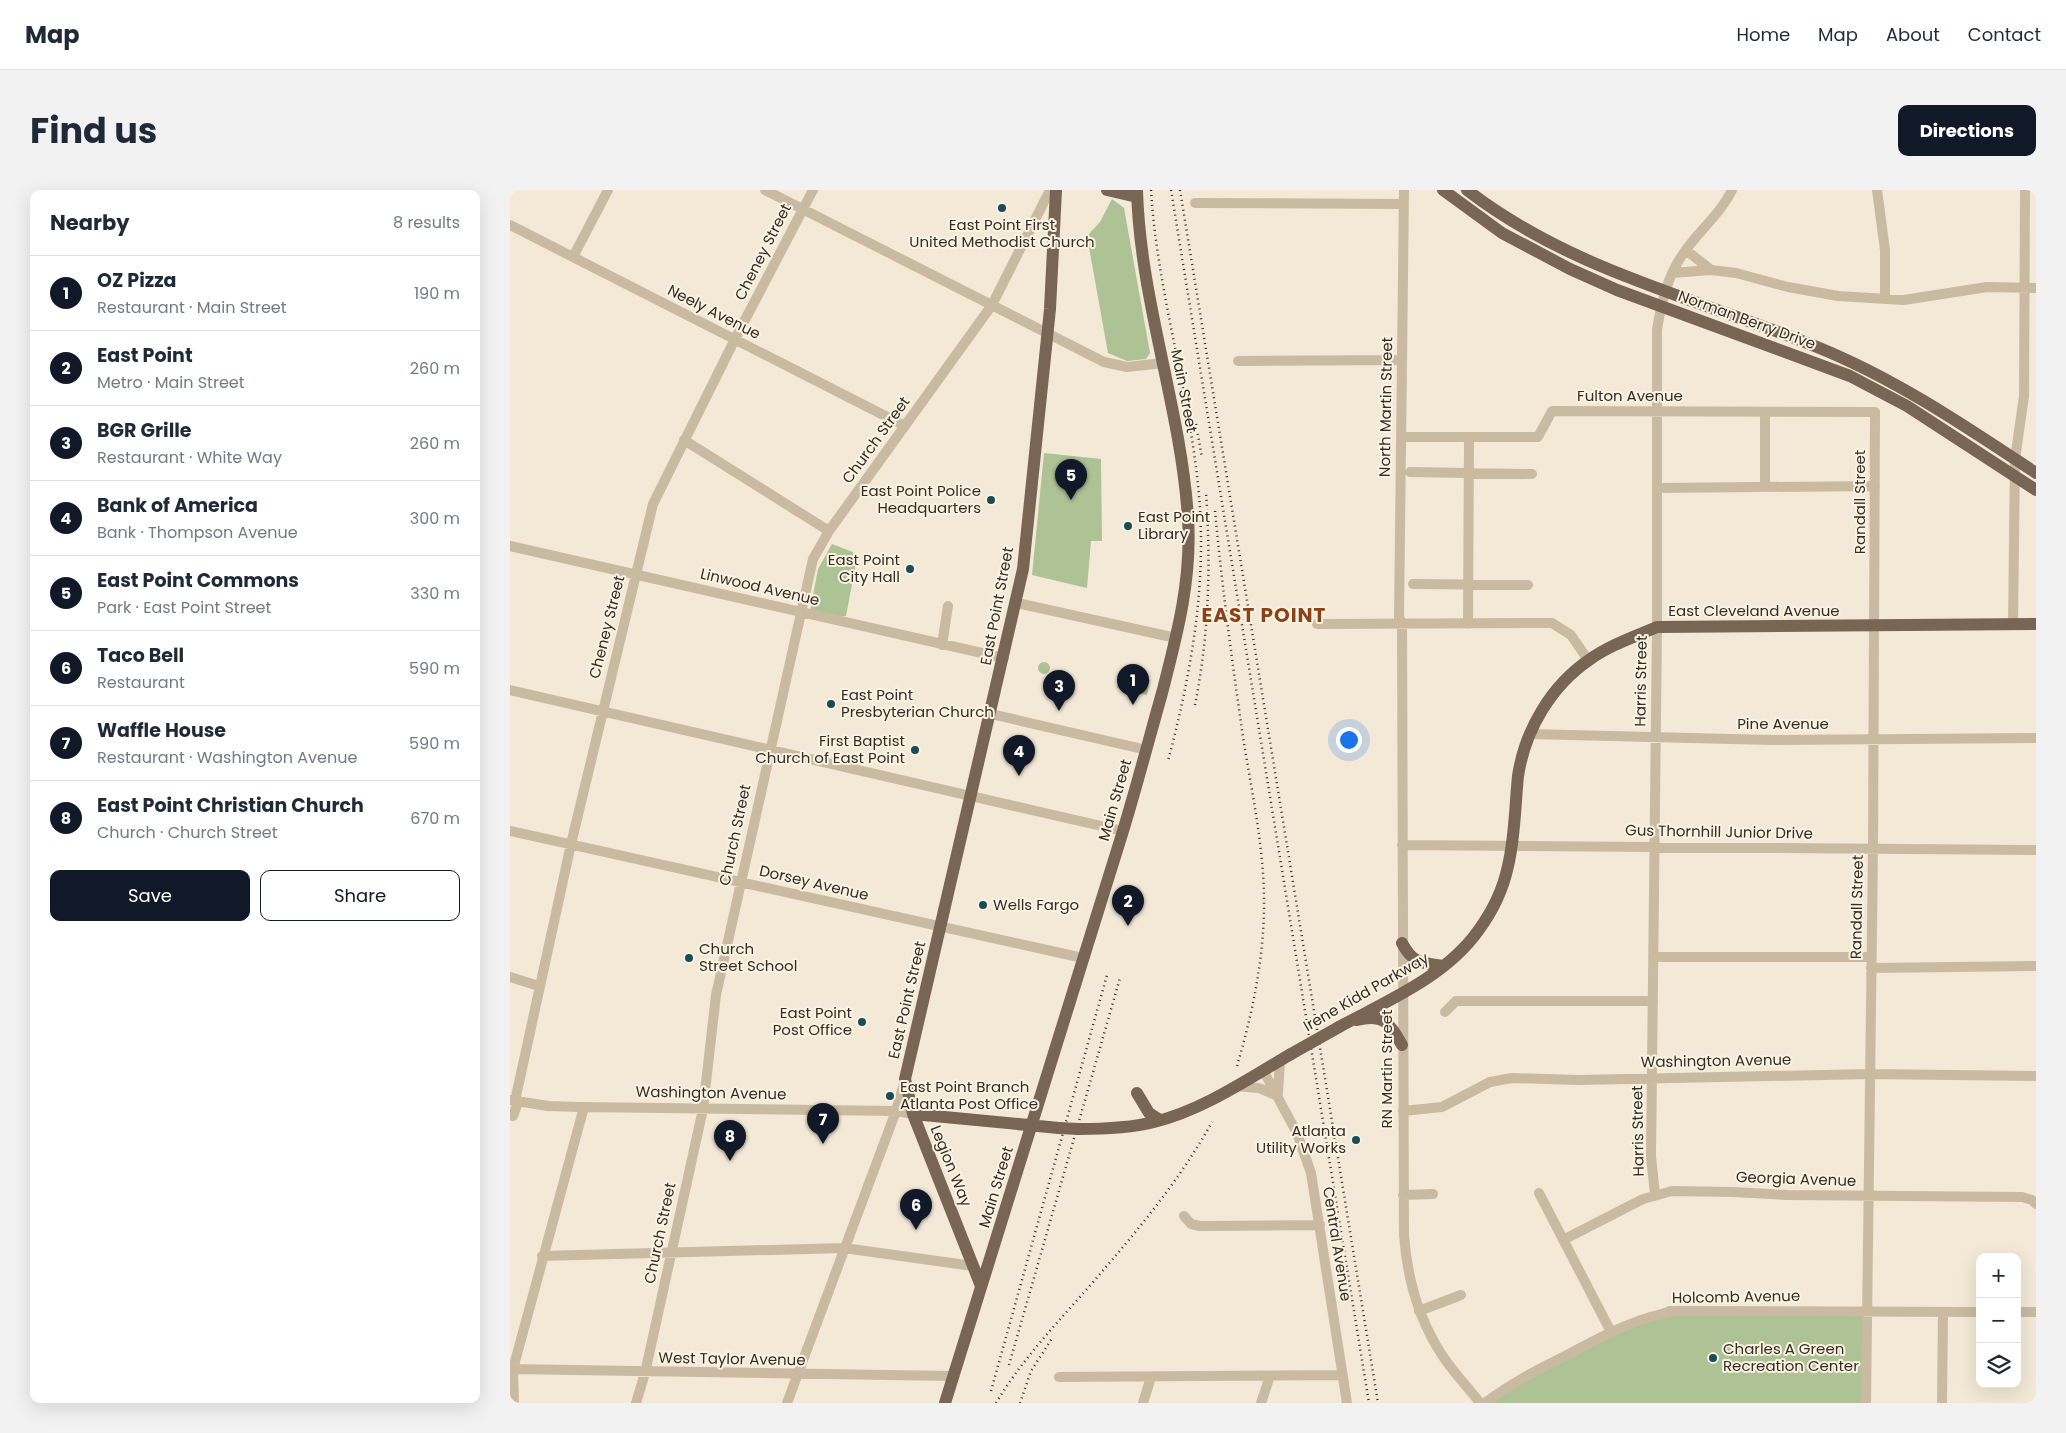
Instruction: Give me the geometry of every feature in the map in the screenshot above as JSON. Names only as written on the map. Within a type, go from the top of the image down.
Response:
[{"type":"main road","name":"East Point Street","points":[[913,1114],[905,1079],[1017,603],[1023,569],[1047,333],[1056,190]]},
{"type":"main road","points":[[1107,190],[1137,193]]},
{"type":"main road","name":"Norman Berry Drive","points":[[1444,190],[1484,221],[1546,258],[1598,282],[1850,376],[1907,406],[2036,490]]},
{"type":"main road","name":"Norman Berry Drive","points":[[1467,190],[1535,235],[1566,252],[1666,293],[1817,347],[1880,375],[1930,403],[2036,473]]},
{"type":"main road","name":"Main Street","points":[[945,1403],[1124,831],[1176,638],[1187,575],[1188,518],[1184,478],[1144,264],[1137,193]]},
{"type":"main road","name":"East Cleveland Avenue","points":[[1588,660],[1620,642],[1657,627],[1875,627],[2036,624]]},
{"type":"main road","name":"Irene Kidd Parkway","points":[[1032,1126],[1078,1129],[1126,1126],[1160,1120],[1191,1109],[1402,992],[1444,966],[1477,932],[1491,911],[1506,872],[1512,844],[1518,775],[1530,734],[1542,707],[1569,676],[1588,660]]},
{"type":"main road","points":[[1402,943],[1410,958],[1416,961],[1444,966]]},
{"type":"main road","points":[[1342,1025],[1369,1017],[1380,1019],[1392,1028],[1402,1045]]},
{"type":"main road","points":[[1137,1094],[1149,1113],[1160,1120]]},
{"type":"main road","name":"Washington Avenue","points":[[913,1114],[1032,1126]]},
{"type":"main road","name":"Legion Way","points":[[913,1114],[981,1286]]},
{"type":"street","points":[[574,257],[608,190]]},
{"type":"street","points":[[765,190],[1112,365],[1126,367],[1162,363]]},
{"type":"street","name":"Cheney Street","points":[[514,1116],[514,1101],[571,844],[653,504],[735,339],[813,190]]},
{"type":"street","name":"Church Street","points":[[636,1403],[645,1372],[703,1109],[716,996],[740,881],[800,612],[814,558],[829,531],[992,305],[1050,190]]},
{"type":"street","name":"North Martin Street","points":[[1402,624],[1399,617],[1404,190]]},
{"type":"street","name":"Harris Street","points":[[1655,1194],[1651,1157],[1657,627],[1657,330],[1661,306],[1672,273],[1686,250],[1725,205],[1732,190]]},
{"type":"street","points":[[1877,190],[1885,250],[1885,299]]},
{"type":"street","points":[[2013,624],[2015,459],[2024,396],[2025,190]]},
{"type":"street","points":[[1195,203],[1403,204]]},
{"type":"street","name":"Neely Avenue","points":[[510,225],[905,426]]},
{"type":"street","points":[[1686,250],[1711,270]]},
{"type":"street","points":[[1672,273],[1711,270],[1736,273],[1788,287],[1838,296],[1885,299],[1926,298],[1988,287],[2036,288]]},
{"type":"street","points":[[1238,360],[1402,360]]},
{"type":"street","name":"Fulton Avenue","points":[[1401,437],[1538,437],[1552,411],[1875,412]]},
{"type":"street","points":[[1766,412],[1766,487]]},
{"type":"street","name":"Randall Street","points":[[1866,1403],[1874,739],[1875,412]]},
{"type":"street","points":[[1468,624],[1469,437]]},
{"type":"street","points":[[684,440],[829,531]]},
{"type":"street","points":[[1410,472],[1532,474]]},
{"type":"street","points":[[1657,488],[1875,486]]},
{"type":"street","name":"Linwood Avenue","points":[[510,546],[1004,658]]},
{"type":"street","points":[[1413,584],[1528,585]]},
{"type":"street","points":[[1017,603],[1176,638]]},
{"type":"street","points":[[942,645],[948,606]]},
{"type":"street","points":[[1317,624],[1552,623],[1571,635],[1588,660]]},
{"type":"street","name":"RN Martin Street","points":[[1402,624],[1402,1045],[1403,1195],[1406,1259],[1419,1311],[1443,1356],[1480,1403]]},
{"type":"street","points":[[510,690],[1124,831]]},
{"type":"street","points":[[991,714],[1147,750]]},
{"type":"street","name":"Pine Avenue","points":[[1530,734],[1655,738],[2036,738]]},
{"type":"street","name":"Dorsey Avenue","points":[[510,831],[1083,958]]},
{"type":"street","name":"Gus Thornhill Junior Drive","points":[[1402,845],[1512,844],[2036,850]]},
{"type":"street","points":[[1653,957],[1871,957]]},
{"type":"street","points":[[1871,968],[2036,966]]},
{"type":"street","points":[[510,977],[539,986]]},
{"type":"street","points":[[1445,1012],[1456,1001],[1653,1001]]},
{"type":"street","name":"Central Avenue","points":[[1278,1096],[1286,1057]]},
{"type":"street","name":"Central Avenue","points":[[1263,1070],[1304,1149],[1311,1173],[1347,1403]]},
{"type":"street","name":"Washington Avenue","points":[[1403,1111],[1442,1107],[1490,1082],[1512,1078],[1578,1080],[1870,1074],[2036,1076]]},
{"type":"street","name":"East Point Street","points":[[787,1403],[896,1111],[905,1079]]},
{"type":"street","points":[[1234,1086],[1259,1088],[1278,1096]]},
{"type":"street","name":"Washington Avenue","points":[[514,1101],[548,1106],[896,1111],[913,1114]]},
{"type":"street","points":[[514,1403],[511,1369],[584,1107]]},
{"type":"street","name":"Georgia Avenue","points":[[1563,1240],[1655,1194],[1672,1192],[1867,1196],[2022,1196],[2036,1204]]},
{"type":"street","points":[[1539,1193],[1611,1332]]},
{"type":"street","points":[[1403,1195],[1433,1194]]},
{"type":"street","points":[[1184,1216],[1191,1224],[1200,1226],[1320,1225]]},
{"type":"street","points":[[542,1256],[844,1248],[973,1266]]},
{"type":"street","points":[[1419,1311],[1461,1295]]},
{"type":"street","name":"Holcomb Avenue","points":[[1485,1403],[1517,1381],[1611,1332],[1644,1318],[1677,1311],[1976,1312]]},
{"type":"street","points":[[1942,1403],[1943,1312]]},
{"type":"street","points":[[2021,1312],[2036,1312]]},
{"type":"street","name":"West Taylor Avenue","points":[[511,1369],[953,1376]]},
{"type":"street","points":[[1059,1378],[1342,1375]]},
{"type":"street","points":[[1261,1403],[1270,1376]]},
{"type":"street","points":[[1143,1403],[1152,1377]]},
{"type":"green space","points":[[1112,199],[1124,208],[1150,353],[1146,359],[1127,361],[1108,353],[1087,236],[1100,222]]},
{"type":"green space","points":[[1044,453],[1101,459],[1102,541],[1091,541],[1087,588],[1032,575]]},
{"type":"green space","points":[[832,544],[853,552],[856,563],[846,616],[831,616],[810,611],[818,569]]},
{"type":"green space","points":[[1042,662],[1046,662],[1050,668],[1046,674],[1042,674],[1038,670],[1038,666]]},
{"type":"green space","points":[[1120,674],[1150,680],[1147,695],[1117,688]]},
{"type":"green space","name":"Charles A Green Recreation Center","points":[[1669,1306],[1864,1315],[1864,1403],[1481,1403],[1595,1336]]},
{"type":"railway","points":[[1151,190],[1159,264],[1187,411],[1201,520],[1201,555],[1196,624],[1184,693],[1168,761]]},
{"type":"railway","points":[[1171,190],[1369,1403]]},
{"type":"railway","points":[[1180,190],[1378,1403]]},
{"type":"railway","points":[[1196,424],[1202,458]]},
{"type":"railway","points":[[1195,705],[1200,679],[1208,599],[1206,493]]},
{"type":"railway","points":[[1215,511],[1231,652],[1257,823],[1264,888],[1263,930],[1259,969],[1252,1008],[1237,1066]]},
{"type":"railway","points":[[991,1391],[1107,975]]},
{"type":"railway","points":[[1009,1365],[1120,978]]},
{"type":"railway","points":[[996,1403],[1030,1355],[1142,1224],[1172,1185],[1212,1122]]},
{"type":"railway","points":[[1020,1403],[1031,1371],[1053,1337]]},
{"type":"place","name":"East Point First United Methodist Church","points":[[1002,208]]},
{"type":"place","name":"East Point Police Headquarters","points":[[991,500]]},
{"type":"place","name":"East Point Commons","points":[[1071,500]]},
{"type":"place","name":"East Point Library","points":[[1128,526]]},
{"type":"place","name":"East Point City Hall","points":[[910,569]]},
{"type":"place","name":"East Point Presbyterian Church","points":[[831,704]]},
{"type":"place","name":"OZ Pizza","points":[[1133,705]]},
{"type":"place","name":"BGR Grille","points":[[1059,711]]},
{"type":"place","name":"First Baptist Church of East Point","points":[[915,750]]},
{"type":"place","name":"Bank of America","points":[[1019,776]]},
{"type":"place","name":"Wells Fargo","points":[[983,905]]},
{"type":"place","name":"East Point","points":[[1128,926]]},
{"type":"place","name":"Church Street School","points":[[689,958]]},
{"type":"place","name":"East Point Post Office","points":[[862,1022]]},
{"type":"place","name":"East Point Branch Atlanta Post Office","points":[[890,1096]]},
{"type":"place","name":"Atlanta Utility Works","points":[[1356,1140]]},
{"type":"place","name":"Waffle House","points":[[823,1144]]},
{"type":"place","name":"East Point Christian Church","points":[[730,1161]]},
{"type":"place","name":"Taco Bell","points":[[916,1230]]},
{"type":"place","name":"Charles A Green Recreation Center","points":[[1713,1358]]},
{"type":"district","name":"EAST POINT","points":[[1264,615]]}]
